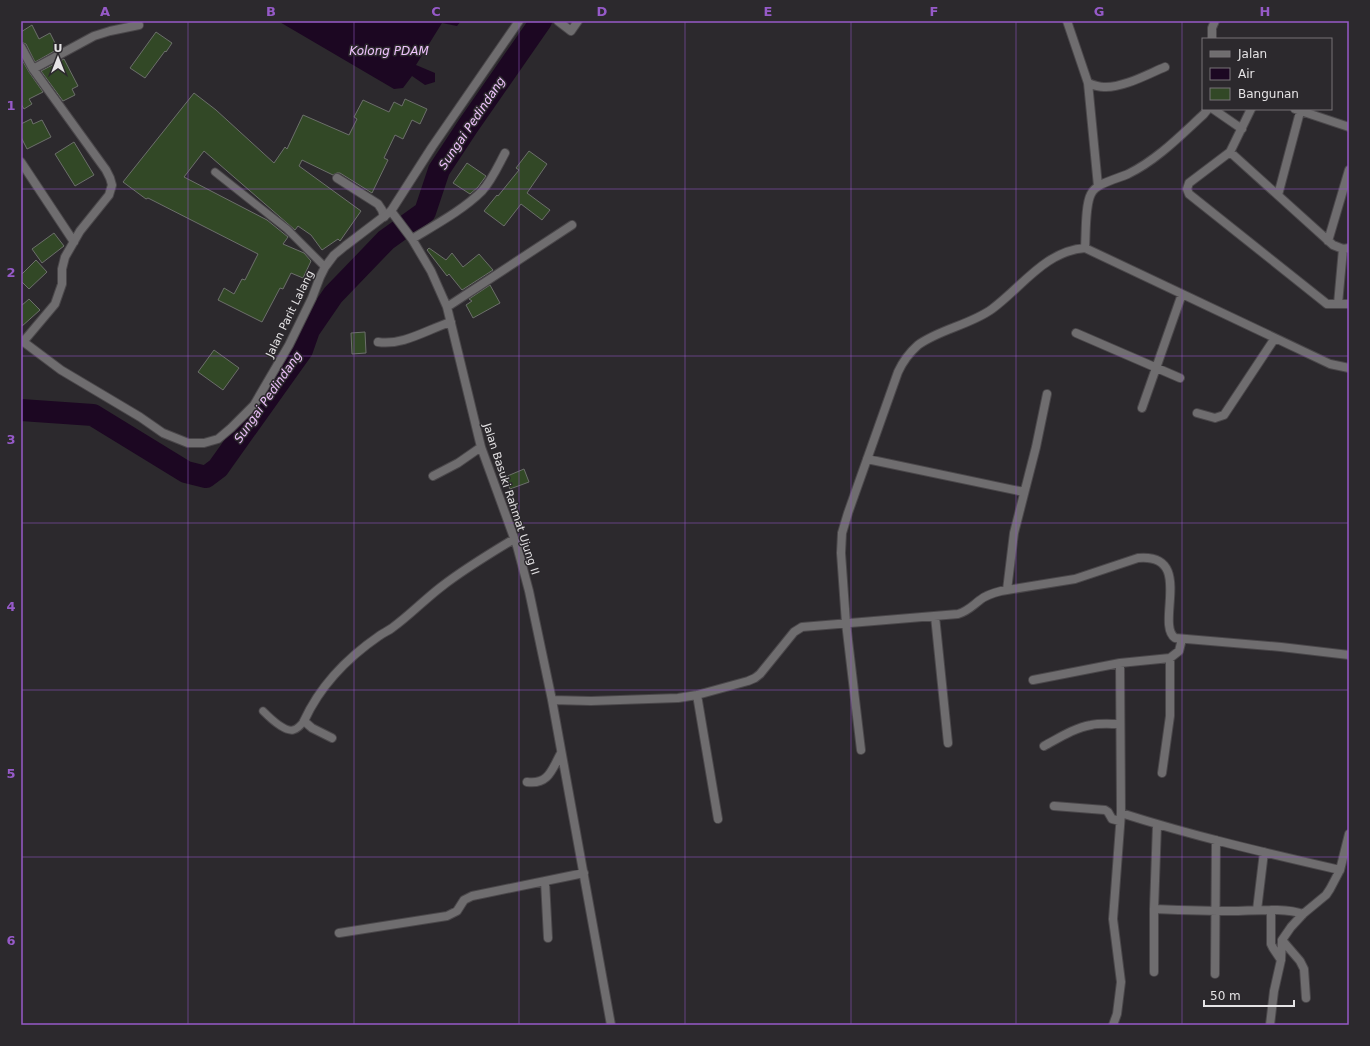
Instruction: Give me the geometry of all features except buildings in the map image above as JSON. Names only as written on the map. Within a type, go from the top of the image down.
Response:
[{"type":"street","name":"Jalan Parit Lalang","points":[[22,341],[61,370],[140,417],[163,433],[188,443],[204,443],[218,439],[224,435],[254,405],[289,345],[325,267],[334,255],[344,246],[391,211],[432,147],[519,21]]},
{"type":"street","points":[[558,21],[571,31],[578,21]]},
{"type":"street","points":[[1067,21],[1088,84],[1098,186]]},
{"type":"street","points":[[1212,38],[1212,28],[1215,21]]},
{"type":"street","points":[[33,69],[94,36],[139,25]]},
{"type":"street","points":[[21,47],[33,69],[110,178],[112,185],[109,195],[80,231],[62,263],[62,284],[55,304],[22,341]]},
{"type":"street","points":[[1088,84],[1104,87],[1114,86],[1165,67]]},
{"type":"street","points":[[1085,248],[1090,194],[1098,186],[1129,173],[1149,161],[1207,110]]},
{"type":"street","points":[[1214,110],[1242,129]]},
{"type":"street","points":[[1251,110],[1230,152],[1189,183],[1187,189],[1189,194],[1327,304],[1349,304]]},
{"type":"street","points":[[1278,195],[1297,110],[1349,127]]},
{"type":"street","points":[[1230,152],[1328,241],[1333,245],[1346,248],[1338,304]]},
{"type":"street","points":[[411,237],[468,203],[482,190],[492,177],[505,153]]},
{"type":"street","points":[[21,162],[74,242]]},
{"type":"street","points":[[1328,241],[1349,170]]},
{"type":"street","points":[[337,178],[378,204],[384,217]]},
{"type":"street","name":"Jalan Basuki Rahmat Ujung II","points":[[391,211],[411,237],[431,271],[447,307],[481,447],[514,539],[529,590],[543,650],[611,1025]]},
{"type":"street","points":[[447,307],[572,225]]},
{"type":"street","points":[[861,750],[846,623],[841,553],[842,533],[898,372],[904,360],[911,351],[926,340],[960,326],[991,309],[1045,263],[1064,252],[1073,249],[1085,248],[1330,364],[1349,368]]},
{"type":"street","points":[[1142,408],[1182,294]]},
{"type":"street","points":[[378,342],[384,343],[397,341],[451,322]]},
{"type":"street","points":[[1076,333],[1180,378]]},
{"type":"street","points":[[1197,413],[1215,418],[1224,415],[1275,338]]},
{"type":"street","points":[[1007,590],[1014,533],[1036,447],[1047,394]]},
{"type":"street","points":[[433,476],[458,463],[481,447]]},
{"type":"street","points":[[867,459],[1024,492]]},
{"type":"street","points":[[332,738],[312,728],[304,721],[316,698],[327,683],[361,650],[392,628],[441,587],[489,554],[514,539]]},
{"type":"street","points":[[552,700],[591,701],[678,698],[697,695],[755,678],[794,632],[802,627],[935,616],[964,612],[989,594],[1075,579],[1138,558],[1151,558],[1163,565],[1168,572],[1170,586],[1170,633],[1175,638],[1281,646],[1349,655]]},
{"type":"street","points":[[935,616],[948,743]]},
{"type":"street","points":[[1033,680],[1120,663],[1170,658],[1179,651],[1182,639]]},
{"type":"street","points":[[1162,773],[1170,716],[1170,658]]},
{"type":"street","points":[[1113,1025],[1117,1014],[1121,982],[1113,919],[1120,817],[1120,663]]},
{"type":"street","points":[[697,695],[718,820]]},
{"type":"street","points":[[1044,746],[1085,726],[1094,724],[1119,724]]},
{"type":"street","points":[[527,782],[536,783],[544,780],[561,752]]},
{"type":"street","points":[[1054,806],[1105,810],[1112,819],[1120,817],[1157,825],[1340,870]]},
{"type":"street","points":[[1154,972],[1154,909],[1157,825]]},
{"type":"street","points":[[1270,1025],[1274,991],[1281,960],[1282,940],[1303,914],[1326,895],[1340,870],[1349,834]]},
{"type":"street","points":[[1214,974],[1216,840]]},
{"type":"street","points":[[1257,910],[1264,852]]},
{"type":"street","points":[[340,933],[447,916],[457,912],[464,900],[468,897],[584,874]]},
{"type":"street","points":[[545,881],[548,938]]},
{"type":"street","points":[[1154,909],[1214,911],[1271,910],[1291,911],[1303,914]]},
{"type":"street","points":[[1271,910],[1272,944],[1281,960]]},
{"type":"street","points":[[1282,940],[1300,961],[1304,969],[1306,998]]},
{"type":"lane","points":[[215,172],[287,229],[325,267]]},
{"type":"lane","points":[[263,710],[278,724],[289,730],[294,730],[304,721]]},
{"type":"water","name":"Kolong PDAM","points":[[278,21],[461,21],[457,26],[442,23],[416,65],[435,73],[435,82],[425,85],[412,76],[403,88],[394,89]]},
{"type":"waterway","name":"Sungai Pedindang","points":[[21,410],[93,415],[186,472],[206,477],[218,468],[302,350],[309,330],[333,295],[386,240],[425,212],[439,170],[541,21]]}]
